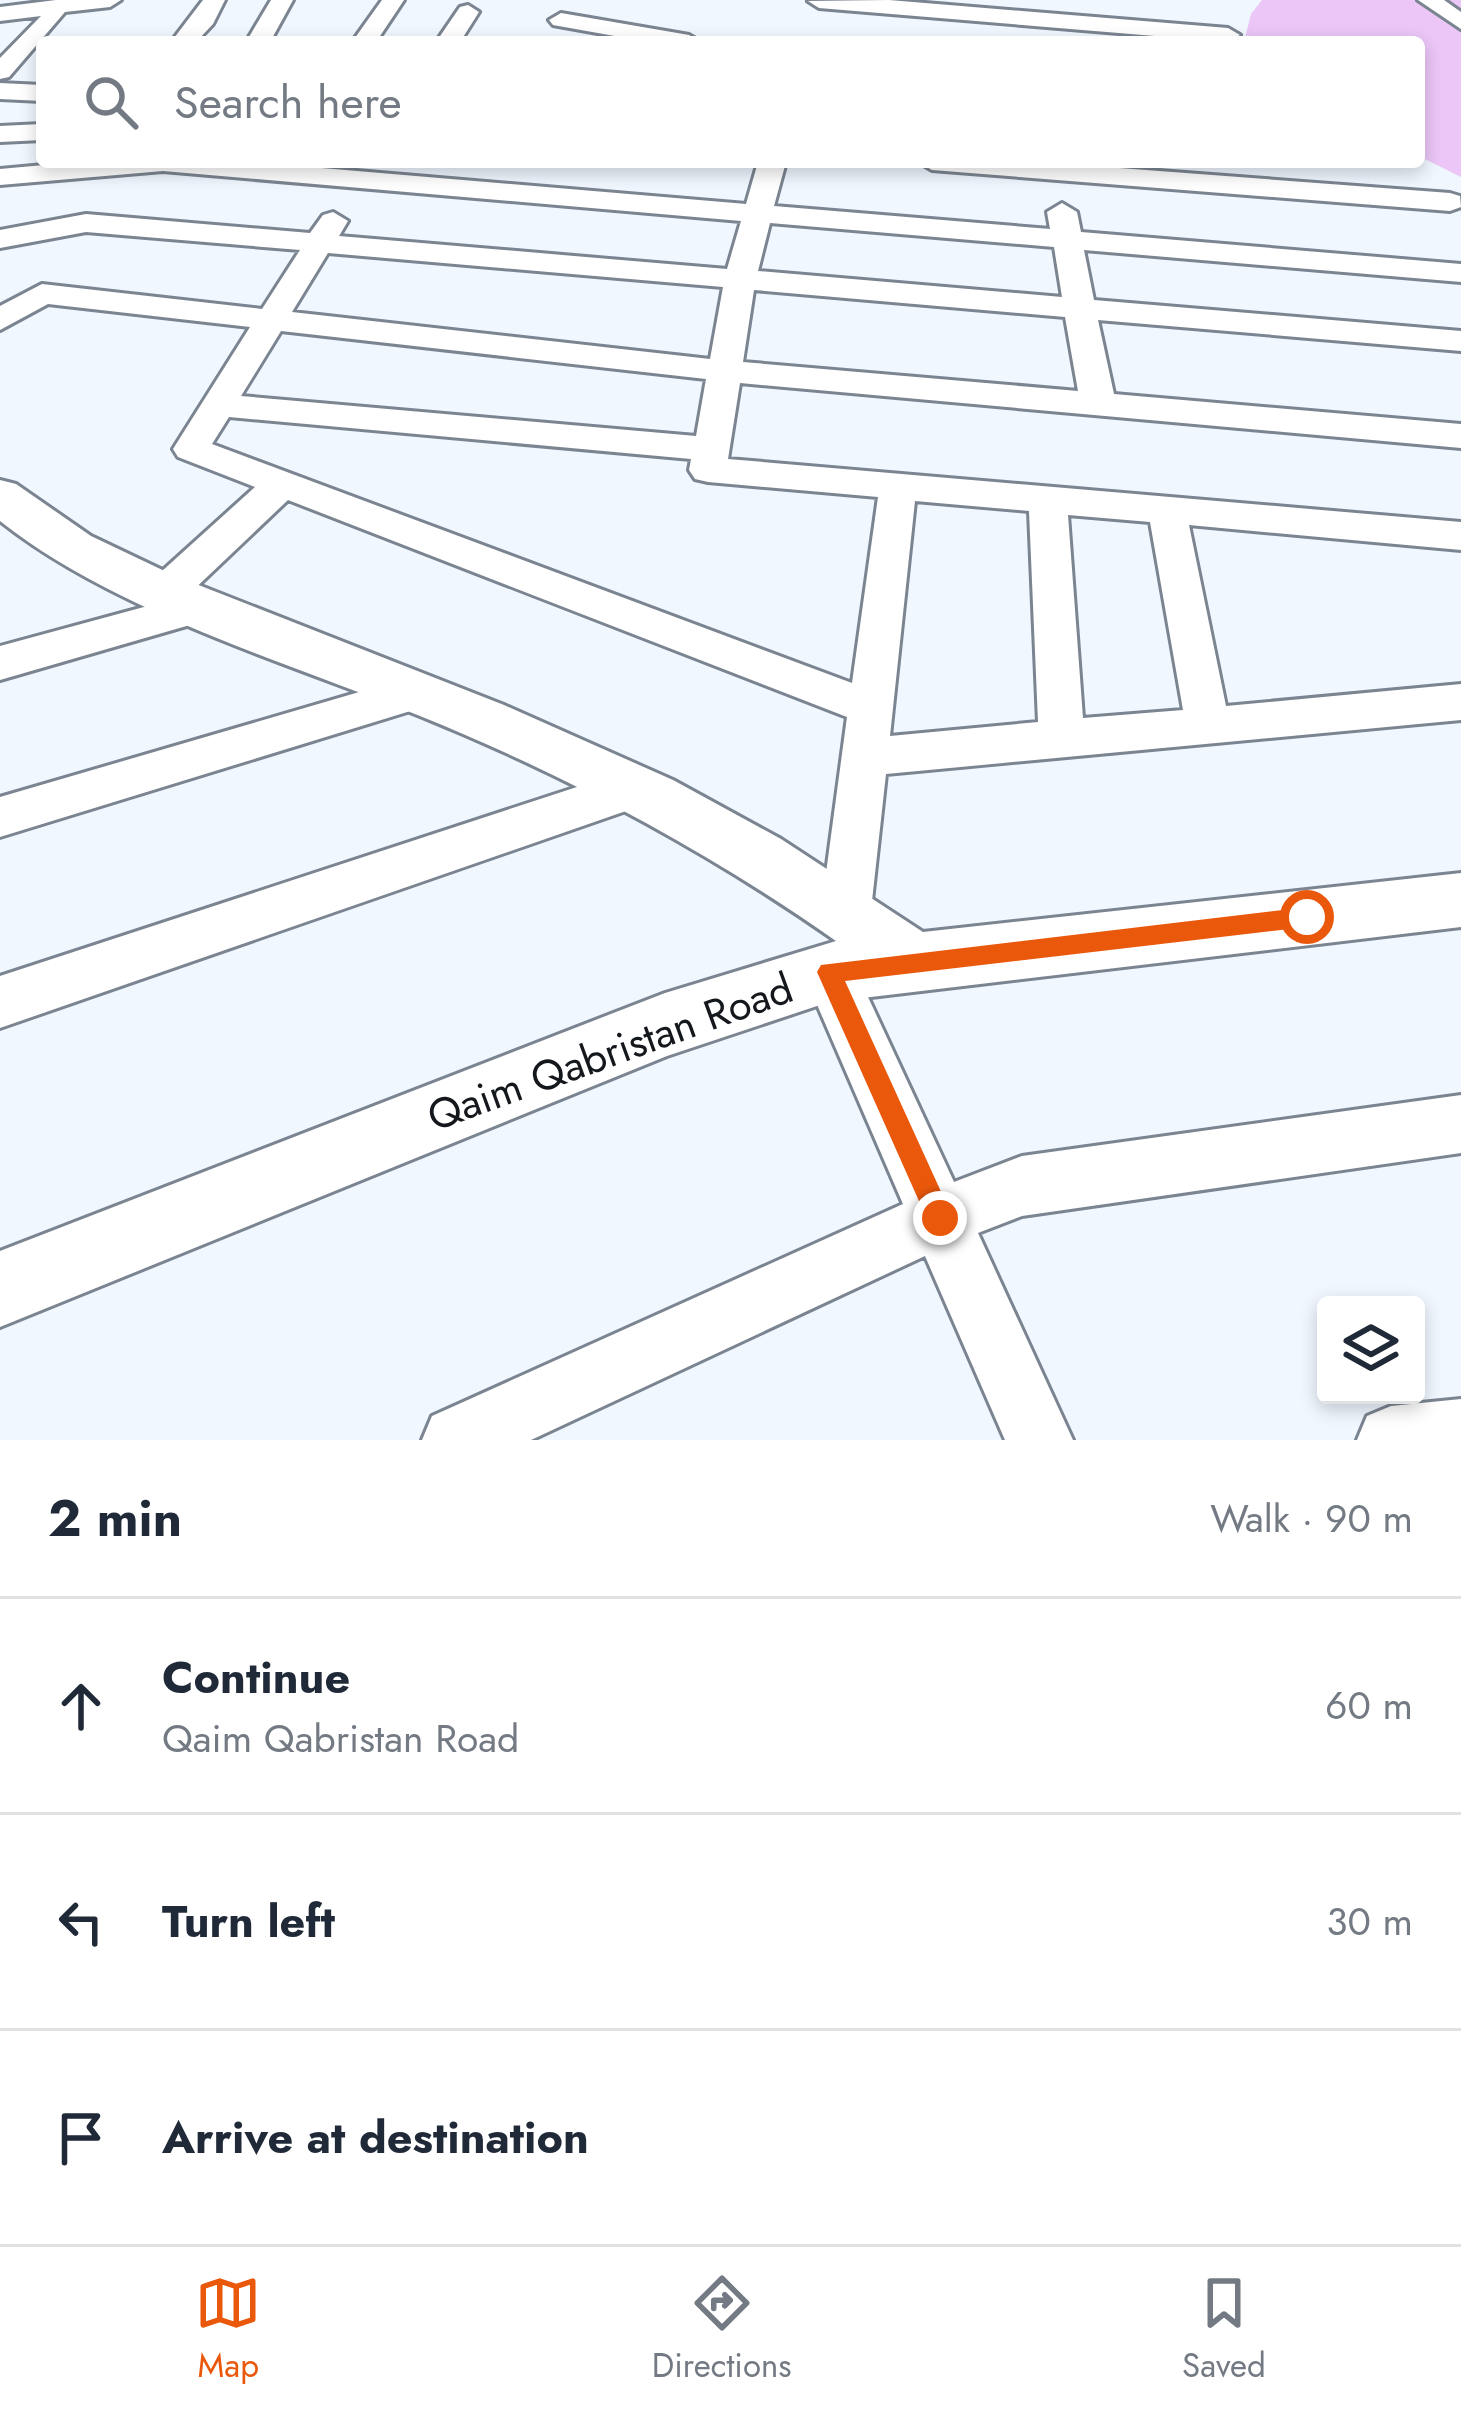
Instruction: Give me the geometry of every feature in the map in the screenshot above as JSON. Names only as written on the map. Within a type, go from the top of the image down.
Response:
[{"type":"street","points":[[0,14],[110,0]]},
{"type":"street","points":[[189,36],[214,0]]},
{"type":"street","points":[[261,36],[282,0]]},
{"type":"street","points":[[368,36],[393,0]]},
{"type":"street","points":[[1165,0],[1174,29]]},
{"type":"street","points":[[1429,0],[1461,22]]},
{"type":"street","points":[[819,8],[1228,35]]},
{"type":"street","points":[[0,72],[54,16],[54,9]]},
{"type":"street","points":[[452,36],[468,12]]},
{"type":"street","points":[[558,17],[623,36]]},
{"type":"street","points":[[0,91],[36,93]]},
{"type":"street","points":[[0,134],[36,132]]},
{"type":"street","points":[[0,177],[105,168]]},
{"type":"street","points":[[289,168],[364,171],[758,213],[1461,273]]},
{"type":"street","points":[[770,168],[740,279],[708,470],[1461,536]]},
{"type":"street","points":[[1054,168],[1097,404]]},
{"type":"street","points":[[1065,168],[1450,202]]},
{"type":"street","points":[[364,171],[191,449],[871,708]]},
{"type":"street","points":[[0,239],[86,223],[1461,341]]},
{"type":"street","points":[[0,277],[42,294],[724,371],[1461,436]]},
{"type":"street","points":[[0,320],[42,294]]},
{"type":"street","points":[[219,405],[711,449]]},
{"type":"street","points":[[0,663],[182,599],[282,484]]},
{"type":"street","points":[[846,910],[898,487]]},
{"type":"street","points":[[0,495],[78,552],[488,722],[695,820],[846,910],[913,961]]},
{"type":"street","points":[[1048,500],[1062,739]]},
{"type":"street","points":[[1167,511],[1208,725]]},
{"type":"street","points":[[0,817],[415,693]]},
{"type":"street","points":[[865,757],[1461,702]]},
{"type":"street","points":[[0,1002],[632,789]]},
{"type":"street","name":"Qaim Qabristan Road","points":[[0,1289],[665,1025],[829,972],[1461,900]]},
{"type":"street","points":[[829,972],[1039,1440]]},
{"type":"street","points":[[456,1440],[940,1218],[1022,1186],[1461,1124]]},
{"type":"street","points":[[1391,1440],[1461,1433]]},
{"type":"shaded area","points":[[1262,0],[1461,0],[1461,177],[1425,159],[1425,36],[1246,36],[1251,14]]},
{"type":"route","points":[[940,1218],[829,972],[1307,917]]}]
